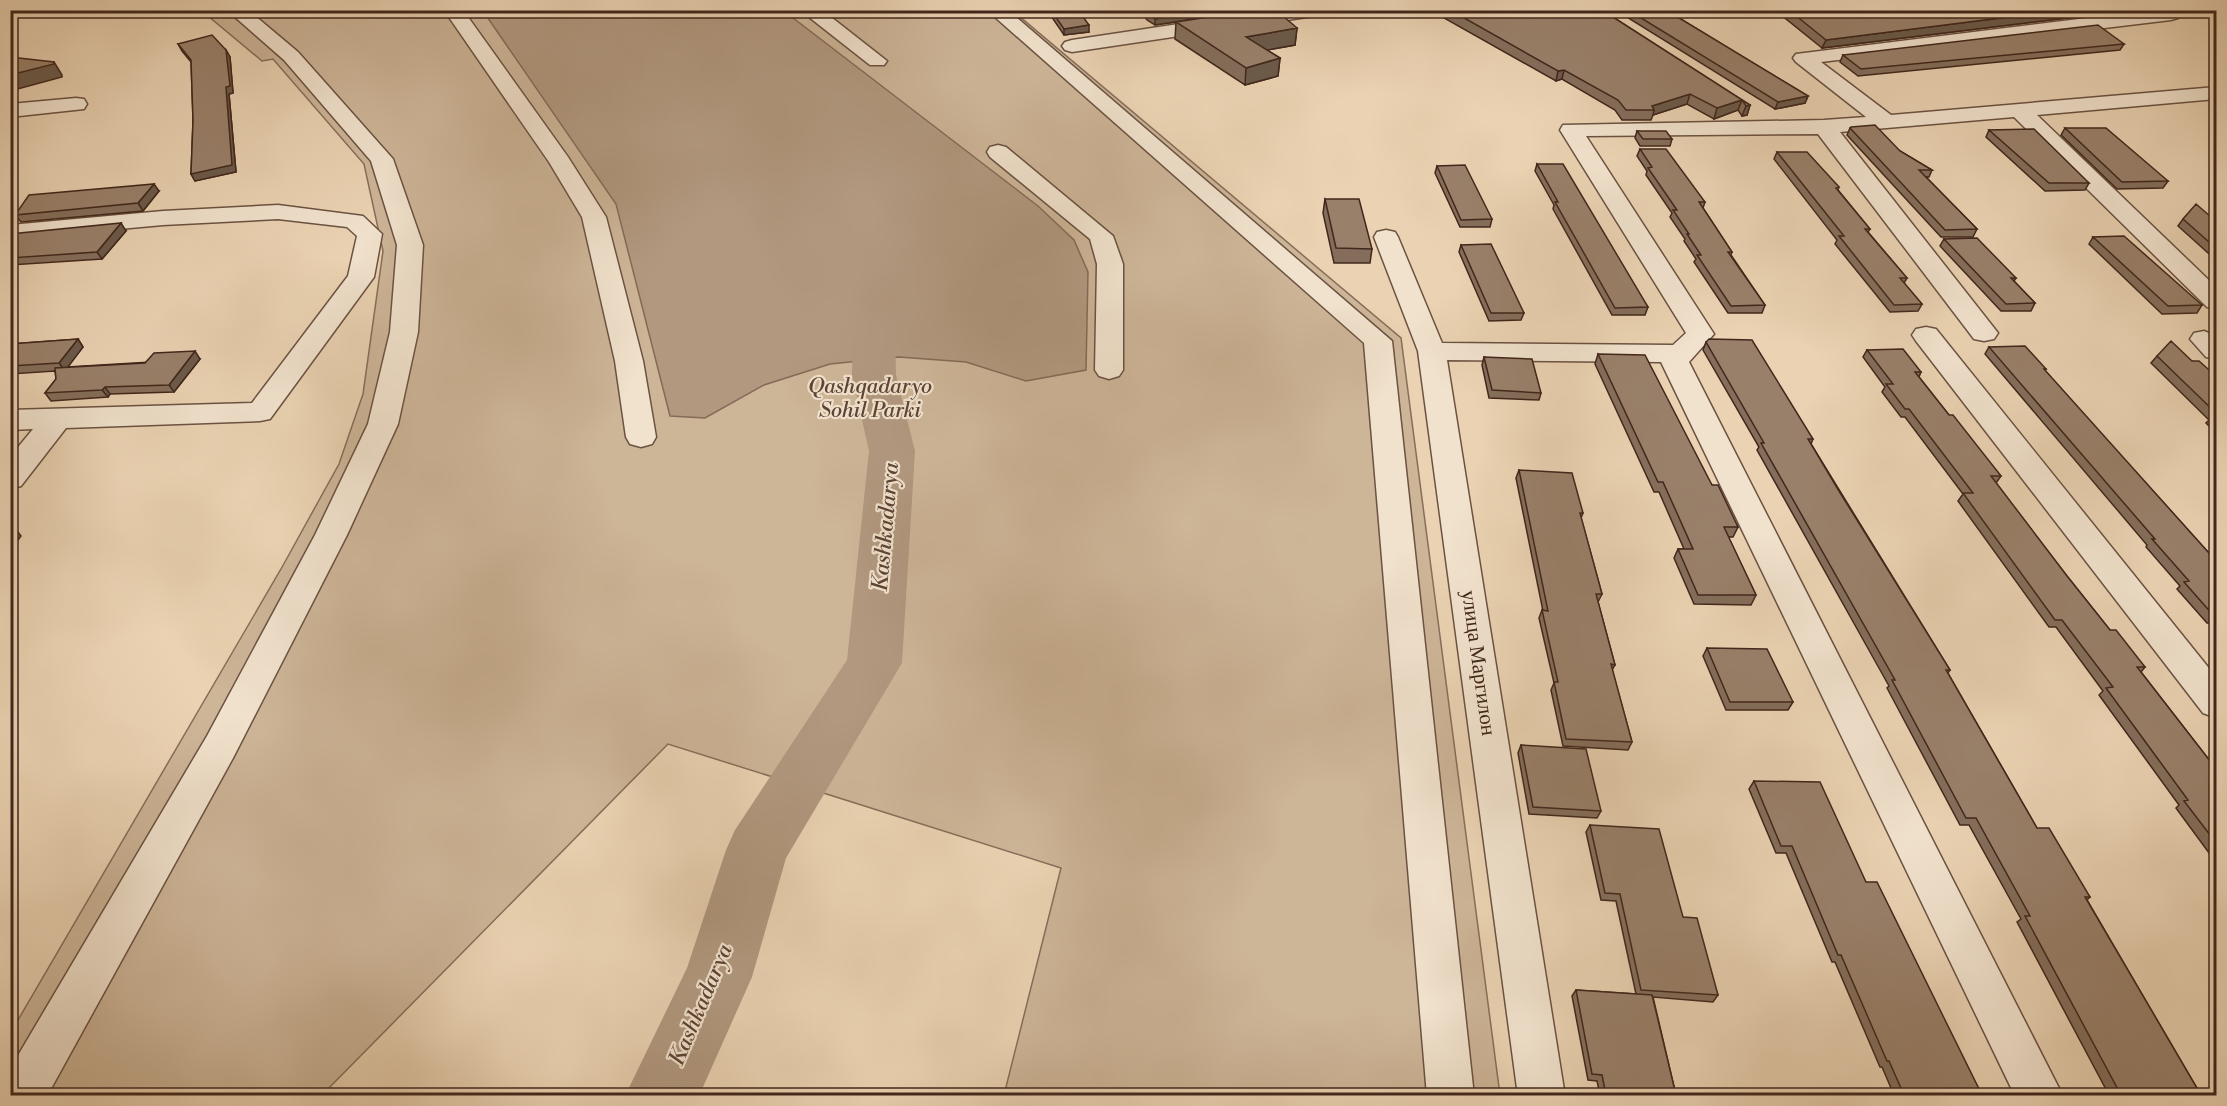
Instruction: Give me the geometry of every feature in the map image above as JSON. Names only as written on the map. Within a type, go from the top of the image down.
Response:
[{"type":"street","points":[[21,1095],[220,747],[331,535],[383,424],[404,332],[410,246],[382,159],[291,56],[236,10]]},
{"type":"street","points":[[453,10],[560,162],[594,217],[629,361],[641,437]]},
{"type":"street","points":[[809,10],[877,61]]},
{"type":"street","points":[[996,10],[1378,341],[1451,1095]]},
{"type":"street","points":[[1072,46],[1314,10]]},
{"type":"street","points":[[1885,121],[1803,58],[2169,12]]},
{"type":"street","points":[[2040,1095],[1674,361],[1700,334],[1571,130],[1824,127],[2217,93]]},
{"type":"street","points":[[10,111],[76,104]]},
{"type":"street","points":[[1755,108],[1785,127]]},
{"type":"street","points":[[2019,110],[2217,301]]},
{"type":"street","points":[[1824,127],[1984,333]]},
{"type":"street","points":[[998,152],[1101,236],[1110,264],[1109,370]]},
{"type":"street","points":[[10,232],[163,218],[278,212],[354,221],[370,234],[361,277],[260,412],[10,420]]},
{"type":"street","name":"улица Маргилон","points":[[1386,237],[1432,351],[1542,1095]]},
{"type":"street","points":[[1926,335],[2217,703]]},
{"type":"street","points":[[1432,351],[1681,354]]},
{"type":"street","points":[[10,479],[58,418]]},
{"type":"green space","name":"Qashqadaryo Sohil Parki","points":[[202,11],[1013,11],[1401,338],[1500,1095],[1004,1095],[1061,868],[668,744],[322,1095],[11,1096],[11,1032],[281,569],[339,464],[363,394],[383,251],[364,164],[273,59],[262,61]]},
{"type":"shaded area","points":[[483,11],[784,11],[1038,206],[1074,240],[1088,272],[1086,370],[1026,381],[966,362],[899,357],[830,364],[764,385],[705,418],[670,416],[616,204]]},
{"type":"building","points":[[1051,10],[1078,10],[1089,25],[1064,29]]},
{"type":"building","points":[[1145,10],[1211,10],[1155,19]]},
{"type":"building","points":[[1254,10],[1276,10],[1297,28],[1246,37],[1280,58],[1246,68],[1176,22]]},
{"type":"building","points":[[1450,10],[1602,10],[1750,105],[1746,106],[1742,100],[1717,108],[1690,94],[1652,106],[1654,110],[1626,110],[1618,100],[1564,70],[1558,71]]},
{"type":"building","points":[[1628,10],[1666,10],[1808,96],[1778,102]]},
{"type":"building","points":[[1789,10],[2063,10],[1826,40]]},
{"type":"building","points":[[2098,25],[2124,44],[1861,69],[1843,55]]},
{"type":"building","points":[[212,35],[226,50],[230,86],[226,87],[232,165],[191,174],[193,120],[191,60],[178,44]]},
{"type":"building","points":[[10,57],[54,62],[54,64],[10,75]]},
{"type":"building","points":[[1875,125],[1900,151],[1932,170],[1919,170],[1977,229],[1945,230],[1850,128]]},
{"type":"building","points":[[2065,128],[2106,128],[2168,181],[2122,182]]},
{"type":"building","points":[[2034,129],[2089,183],[2049,183],[1989,130]]},
{"type":"building","points":[[1637,131],[1666,131],[1672,139],[1643,139]]},
{"type":"building","points":[[1640,149],[1666,149],[1705,202],[1699,202],[1732,252],[1728,252],[1765,305],[1731,306],[1697,255],[1701,255],[1673,210],[1677,210],[1648,168],[1652,167]]},
{"type":"building","points":[[1777,152],[1807,152],[1839,187],[1836,188],[1870,229],[1865,229],[1907,278],[1900,278],[1922,304],[1894,305],[1839,236],[1844,236]]},
{"type":"building","points":[[1537,164],[1563,164],[1648,307],[1615,308],[1555,202],[1558,202]]},
{"type":"building","points":[[1465,165],[1492,219],[1461,220],[1437,166]]},
{"type":"building","points":[[154,184],[138,203],[15,215],[29,195]]},
{"type":"building","points":[[1325,199],[1359,199],[1372,249],[1336,248]]},
{"type":"building","points":[[2196,204],[2217,222],[2217,249],[2183,219]]},
{"type":"building","points":[[121,223],[97,252],[10,258],[10,234]]},
{"type":"building","points":[[2124,236],[2202,305],[2168,306],[2093,237]]},
{"type":"building","points":[[1977,238],[2016,278],[2011,278],[2035,303],[2006,304],[1944,239]]},
{"type":"building","points":[[1491,244],[1524,313],[1491,313],[1461,245]]},
{"type":"building","points":[[78,339],[59,363],[10,366],[10,344]]},
{"type":"building","points":[[1709,339],[1752,340],[1813,439],[1808,439],[1839,491],[1950,670],[1946,670],[2037,828],[2049,828],[2090,897],[2085,897],[2201,1095],[2121,1095],[2025,916],[2030,916],[1976,818],[1966,818],[1892,680],[1895,680],[1706,342]]},
{"type":"building","points":[[2171,341],[2192,361],[2199,361],[2217,377],[2217,414],[2157,356]]},
{"type":"building","points":[[2025,346],[2217,562],[2217,616],[2214,616],[2184,582],[2189,581],[2152,539],[2155,539],[1989,347]]},
{"type":"building","points":[[1903,349],[1921,372],[1915,372],[1949,415],[1953,415],[2001,476],[1991,476],[2110,630],[2116,630],[2145,667],[2137,667],[2217,770],[2217,844],[2184,801],[2188,800],[2106,688],[2113,687],[2062,620],[2055,620],[1963,493],[1973,493],[1909,409],[1905,409],[1886,384],[1893,384],[1867,350]]},
{"type":"building","points":[[195,351],[169,385],[105,387],[102,390],[45,393],[56,379],[55,368],[145,363],[154,353]]},
{"type":"building","points":[[1598,354],[1645,355],[1712,485],[1718,485],[1738,527],[1724,527],[1756,595],[1698,595],[1678,549],[1693,549],[1663,482],[1658,482]]},
{"type":"building","points":[[1484,357],[1532,359],[1541,393],[1492,390]]},
{"type":"building","points":[[1519,470],[1572,473],[1583,513],[1580,513],[1602,594],[1596,594],[1615,665],[1611,664],[1632,742],[1566,739],[1554,682],[1558,682],[1542,610],[1548,611]]},
{"type":"building","points":[[1707,648],[1767,649],[1793,702],[1730,702]]},
{"type":"building","points":[[1521,745],[1586,749],[1601,811],[1533,807]]},
{"type":"building","points":[[1754,781],[1820,782],[1866,882],[1877,882],[1982,1095],[1904,1095],[1841,955],[1838,955],[1792,846],[1781,846]]},
{"type":"building","points":[[1590,825],[1659,829],[1683,917],[1697,918],[1718,995],[1641,990],[1620,894],[1605,893]]},
{"type":"building","points":[[1576,990],[1652,995],[1676,1095],[1606,1095],[1602,1075],[1592,1074]]},
{"type":"waterway","name":"Kashkadarya","points":[[661,1096],[718,977],[757,850],[874,663],[892,451],[874,375],[874,290]]}]
